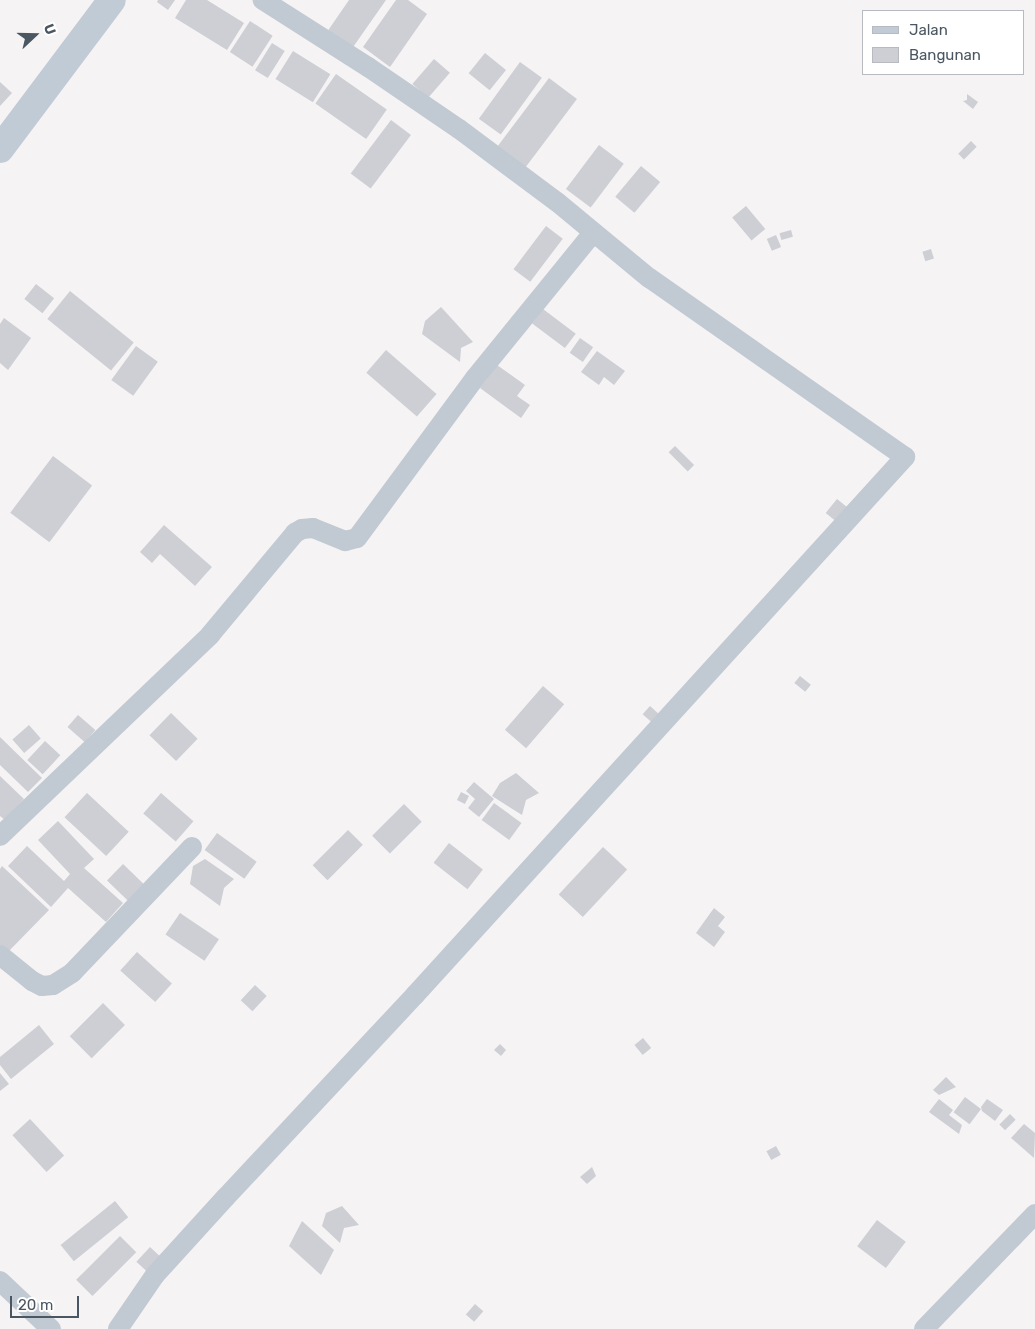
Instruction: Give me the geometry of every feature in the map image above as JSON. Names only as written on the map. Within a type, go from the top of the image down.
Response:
[{"type":"main road","points":[[0,149],[112,0]]},
{"type":"street","points":[[118,1329],[155,1275],[415,995],[904,457],[898,450],[649,278],[592,233],[557,202],[459,129],[368,66],[263,0]]},
{"type":"street","points":[[0,836],[210,635],[296,533],[302,529],[313,528],[345,541],[357,538],[475,378],[592,233]]},
{"type":"street","points":[[0,955],[42,986],[52,985],[62,980],[72,973],[192,847]]},
{"type":"street","points":[[924,1329],[1035,1214]]},
{"type":"street","points":[[0,1281],[51,1329]]},
{"type":"building","points":[[158,0],[175,0],[168,10],[157,2]]},
{"type":"building","points":[[186,0],[207,0],[244,23],[227,50],[175,18]]},
{"type":"building","points":[[349,0],[386,0],[351,50],[327,32]]},
{"type":"building","points":[[396,0],[408,0],[427,14],[390,67],[363,47]]},
{"type":"building","points":[[250,21],[273,36],[252,67],[230,52]]},
{"type":"building","points":[[272,43],[285,51],[268,78],[255,70]]},
{"type":"building","points":[[293,51],[330,74],[313,102],[276,79]]},
{"type":"building","points":[[485,53],[506,70],[490,90],[469,73]]},
{"type":"building","points":[[434,59],[450,73],[428,98],[412,84]]},
{"type":"building","points":[[520,62],[542,78],[501,135],[479,119]]},
{"type":"building","points":[[336,74],[387,110],[366,139],[315,103]]},
{"type":"building","points":[[549,78],[577,99],[525,168],[497,147]]},
{"type":"building","points":[[0,82],[12,93],[0,106]]},
{"type":"building","points":[[967,94],[978,102],[973,109],[963,101],[967,100]]},
{"type":"building","points":[[391,120],[411,135],[371,189],[351,174]]},
{"type":"building","points":[[971,141],[977,147],[964,159],[958,154]]},
{"type":"building","points":[[599,145],[624,164],[591,208],[566,189]]},
{"type":"building","points":[[641,166],[660,182],[634,213],[615,197]]},
{"type":"building","points":[[746,206],[765,229],[751,241],[732,218]]},
{"type":"building","points":[[546,226],[563,239],[530,282],[514,269]]},
{"type":"building","points":[[791,230],[793,237],[781,240],[779,233]]},
{"type":"building","points":[[776,235],[781,247],[772,251],[767,239]]},
{"type":"building","points":[[931,249],[934,259],[925,261],[922,252]]},
{"type":"building","points":[[36,284],[54,298],[42,313],[24,299]]},
{"type":"building","points":[[70,291],[134,343],[111,371],[47,319]]},
{"type":"building","points":[[441,307],[473,342],[461,348],[460,362],[422,334],[425,321]]},
{"type":"building","points":[[543,309],[576,334],[565,348],[532,323]]},
{"type":"building","points":[[4,318],[31,338],[8,370],[0,363],[0,324]]},
{"type":"building","points":[[580,338],[593,347],[583,362],[570,353]]},
{"type":"building","points":[[136,346],[158,362],[133,396],[111,380]]},
{"type":"building","points":[[386,350],[437,394],[417,417],[366,373]]},
{"type":"building","points":[[597,351],[625,371],[614,385],[604,377],[599,385],[581,372]]},
{"type":"building","points":[[497,365],[525,385],[517,396],[530,405],[521,418],[480,388]]},
{"type":"building","points":[[675,446],[694,465],[688,471],[669,452]]},
{"type":"building","points":[[53,456],[92,485],[49,542],[10,513]]},
{"type":"building","points":[[837,499],[848,508],[837,522],[826,513]]},
{"type":"building","points":[[164,525],[212,567],[195,586],[160,554],[152,563],[140,552]]},
{"type":"building","points":[[800,676],[811,685],[805,692],[794,683]]},
{"type":"building","points":[[543,686],[564,704],[526,748],[505,730]]},
{"type":"building","points":[[650,706],[660,715],[652,723],[643,714]]},
{"type":"building","points":[[171,713],[198,739],[176,761],[149,735]]},
{"type":"building","points":[[78,715],[95,730],[85,742],[68,727]]},
{"type":"building","points":[[29,725],[41,739],[24,753],[12,739]]},
{"type":"building","points":[[0,737],[42,778],[28,792],[0,765]]},
{"type":"building","points":[[45,741],[60,755],[43,774],[27,760]]},
{"type":"building","points":[[516,773],[539,793],[526,800],[522,815],[492,796],[500,783]]},
{"type":"building","points":[[0,776],[24,799],[5,820],[0,816]]},
{"type":"building","points":[[474,782],[494,799],[479,817],[468,808],[475,799],[466,791]]},
{"type":"building","points":[[461,792],[469,796],[465,804],[457,800]]},
{"type":"building","points":[[87,793],[129,832],[106,856],[64,817]]},
{"type":"building","points":[[161,793],[193,821],[176,842],[143,813]]},
{"type":"building","points":[[494,803],[522,823],[509,840],[482,820]]},
{"type":"building","points":[[404,804],[422,822],[390,853],[372,836]]},
{"type":"building","points":[[58,821],[94,859],[84,868],[123,903],[106,922],[68,888],[51,907],[8,866],[27,846],[64,881],[70,874],[38,840]]},
{"type":"building","points":[[348,830],[363,845],[327,880],[313,865]]},
{"type":"building","points":[[217,833],[257,862],[244,879],[205,850]]},
{"type":"building","points":[[449,843],[483,869],[467,889],[434,863]]},
{"type":"building","points":[[603,847],[627,870],[583,917],[559,895]]},
{"type":"building","points":[[205,859],[234,879],[224,888],[220,906],[190,884],[193,866]]},
{"type":"building","points":[[123,864],[146,886],[130,903],[107,881]]},
{"type":"building","points":[[2,866],[49,910],[8,952],[0,945],[0,869]]},
{"type":"building","points":[[714,908],[725,917],[718,926],[725,932],[714,947],[696,933]]},
{"type":"building","points":[[180,913],[219,939],[204,961],[165,935]]},
{"type":"building","points":[[137,952],[172,983],[155,1002],[120,971]]},
{"type":"building","points":[[255,985],[267,996],[252,1011],[241,1000]]},
{"type":"building","points":[[103,1003],[125,1025],[92,1058],[70,1036]]},
{"type":"building","points":[[39,1025],[54,1044],[11,1079],[0,1065],[0,1057]]},
{"type":"building","points":[[643,1038],[651,1048],[643,1055],[634,1045]]},
{"type":"building","points":[[500,1044],[506,1050],[501,1056],[494,1050]]},
{"type":"building","points":[[0,1073],[9,1084],[0,1091]]},
{"type":"building","points":[[946,1077],[956,1087],[939,1095],[933,1090]]},
{"type":"building","points":[[965,1097],[981,1109],[970,1124],[954,1112]]},
{"type":"building","points":[[939,1099],[953,1110],[949,1115],[962,1125],[959,1134],[929,1112]]},
{"type":"building","points":[[987,1099],[1003,1110],[995,1121],[982,1111],[981,1107]]},
{"type":"building","points":[[1010,1114],[1016,1120],[1005,1130],[999,1125]]},
{"type":"building","points":[[30,1119],[64,1156],[47,1172],[12,1135]]},
{"type":"building","points":[[1024,1124],[1035,1133],[1034,1158],[1011,1138]]},
{"type":"building","points":[[776,1146],[781,1155],[771,1160],[766,1151]]},
{"type":"building","points":[[592,1167],[596,1176],[587,1184],[580,1177]]},
{"type":"building","points":[[115,1201],[128,1217],[74,1261],[61,1245]]},
{"type":"building","points":[[342,1206],[359,1225],[344,1228],[340,1243],[322,1226],[326,1213]]},
{"type":"building","points":[[877,1220],[906,1242],[886,1268],[857,1246]]},
{"type":"building","points":[[302,1221],[334,1250],[321,1275],[289,1246]]},
{"type":"building","points":[[120,1236],[136,1252],[92,1296],[76,1280]]},
{"type":"building","points":[[150,1247],[163,1259],[150,1274],[136,1262]]},
{"type":"building","points":[[475,1304],[483,1311],[474,1322],[466,1315]]}]
